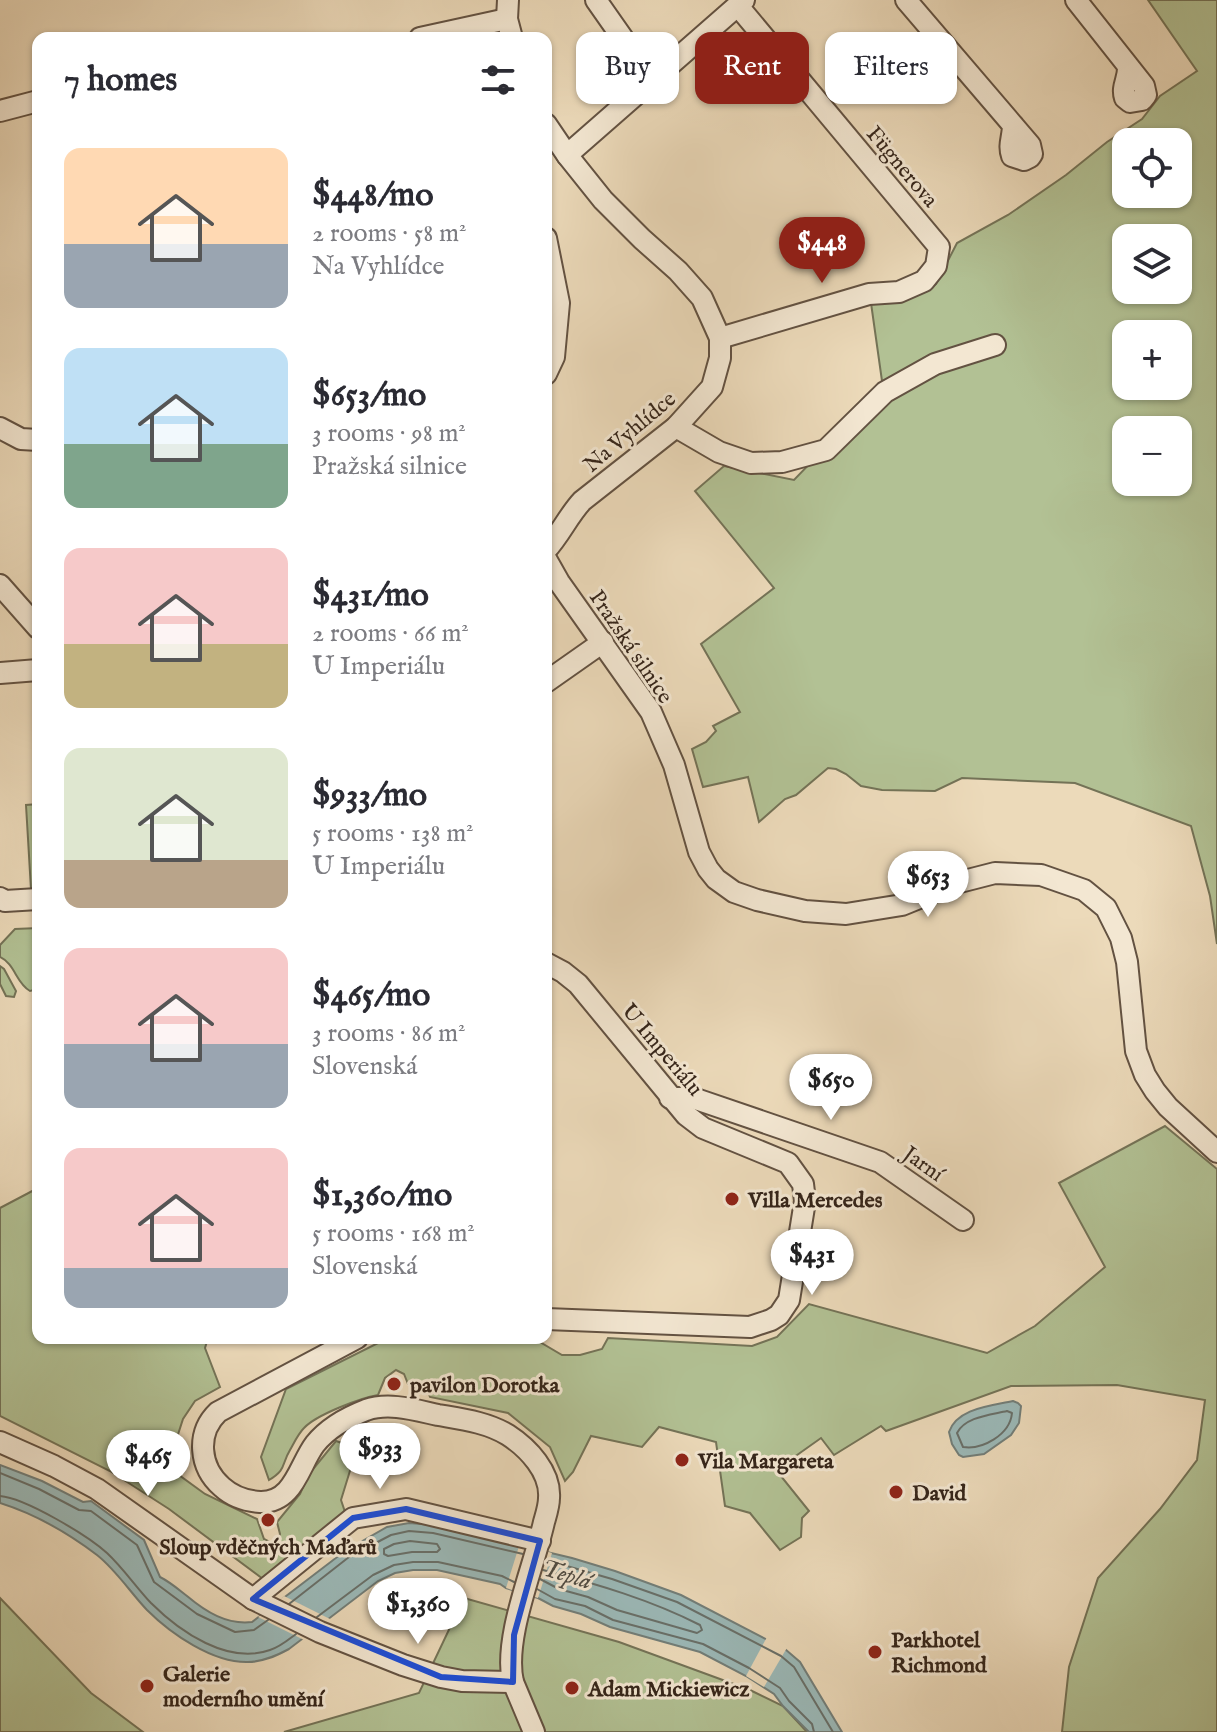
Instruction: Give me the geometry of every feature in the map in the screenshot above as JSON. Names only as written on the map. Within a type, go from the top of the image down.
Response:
[{"type":"street","points":[[596,0],[618,32]]},
{"type":"street","points":[[906,0],[1013,125]]},
{"type":"street","points":[[1076,0],[1128,66]]},
{"type":"street","points":[[679,57],[741,3]]},
{"type":"street","name":"Fügnerova","points":[[720,338],[869,294],[899,292],[924,281],[936,266],[939,247],[741,3]]},
{"type":"street","points":[[448,32],[509,19]]},
{"type":"street","points":[[0,111],[32,103]]},
{"type":"street","points":[[567,155],[625,104]]},
{"type":"street","points":[[552,134],[603,200],[702,298],[720,338]]},
{"type":"street","points":[[552,268],[559,303],[552,361]]},
{"type":"street","name":"Na Vyhlídce","points":[[552,543],[582,501],[676,427],[712,387],[720,358],[720,338]]},
{"type":"street","points":[[676,427],[719,452],[751,463],[782,462],[826,450],[885,392],[935,364],[995,345]]},
{"type":"street","points":[[0,428],[21,439],[32,440]]},
{"type":"street","name":"Pražská silnice","points":[[552,570],[651,712],[674,765],[699,852],[716,879],[734,892],[757,900],[805,911],[846,914],[902,905],[956,883],[995,873],[1041,875],[1084,890],[1106,908],[1121,938],[1127,962],[1136,1051],[1145,1075],[1168,1107],[1217,1152]]},
{"type":"street","points":[[0,585],[32,621]]},
{"type":"street","points":[[552,678],[603,642]]},
{"type":"street","points":[[0,673],[32,670]]},
{"type":"street","points":[[2,900],[32,899]]},
{"type":"street","name":"U Imperiálu","points":[[552,966],[578,984],[686,1115],[703,1128],[782,1159],[799,1176],[805,1201],[790,1292],[786,1306],[771,1320],[750,1327],[552,1319]]},
{"type":"street","name":"Jarní","points":[[670,1098],[693,1098],[880,1162],[963,1220]]},
{"type":"street","points":[[346,1344],[229,1405],[210,1419],[203,1436],[204,1457],[209,1470],[221,1486],[234,1496],[248,1501],[277,1499],[294,1483],[317,1441],[350,1417],[377,1407],[412,1410],[483,1424],[501,1430],[512,1438],[541,1467],[549,1489],[539,1544],[512,1651],[513,1682],[534,1732]]},
{"type":"street","points":[[0,1442],[97,1489],[262,1603],[320,1632],[441,1677],[462,1681],[513,1682]]},
{"type":"street","points":[[262,1603],[353,1518],[406,1509],[539,1544]]},
{"type":"highlighted area","points":[[406,1509],[540,1541],[514,1635],[513,1682],[441,1677],[253,1599],[353,1518]]},
{"type":"green space","points":[[1148,0],[1217,0],[1217,944],[1210,896],[1191,826],[1075,783],[962,778],[935,791],[882,790],[861,786],[846,774],[828,768],[759,822],[748,777],[703,787],[692,749],[706,742],[716,731],[713,726],[740,712],[701,644],[774,588],[695,491],[724,466],[794,480],[883,388],[871,303],[920,294],[936,284],[957,243],[1008,215],[1112,139],[1112,208],[1192,208],[1192,128],[1128,128],[1142,119],[1160,96],[1197,71]]},
{"type":"green space","points":[[32,804],[31,889],[26,805]]},
{"type":"green space","points":[[32,928],[32,990],[0,957],[0,945],[15,929]]},
{"type":"green space","points":[[0,966],[16,991],[14,997],[6,996],[0,984]]},
{"type":"green space","points":[[1165,1126],[1217,1169],[1217,1732],[1062,1732],[1069,1667],[1098,1578],[1160,1509],[1197,1460],[1205,1400],[1117,1385],[1011,1386],[886,1431],[881,1426],[834,1455],[821,1438],[776,1470],[809,1511],[802,1518],[801,1537],[780,1550],[750,1513],[725,1506],[716,1442],[659,1427],[642,1447],[591,1436],[573,1472],[565,1481],[550,1447],[508,1413],[430,1397],[427,1389],[408,1384],[404,1374],[396,1370],[385,1378],[378,1395],[339,1408],[304,1428],[281,1470],[269,1480],[261,1457],[286,1389],[376,1344],[543,1344],[562,1355],[580,1355],[602,1349],[608,1338],[752,1346],[777,1337],[809,1304],[987,1353],[1035,1326],[1105,1267],[1059,1183]]},
{"type":"green space","points":[[32,1191],[32,1344],[206,1344],[220,1387],[195,1401],[183,1419],[171,1456],[179,1475],[205,1494],[257,1519],[264,1539],[277,1546],[280,1534],[277,1522],[336,1441],[357,1448],[341,1500],[347,1518],[267,1582],[169,1509],[110,1471],[0,1416],[0,1208]]},
{"type":"green space","points":[[0,1598],[91,1693],[143,1732],[0,1732]]},
{"type":"green space","points":[[464,1598],[619,1642],[750,1690],[783,1706],[807,1732],[284,1732],[419,1693]]},
{"type":"water","points":[[1013,1401],[1021,1406],[1019,1423],[1011,1435],[984,1454],[959,1455],[949,1432],[959,1418],[976,1409]]},
{"type":"water","name":"Teplá","points":[[0,1465],[42,1481],[83,1502],[91,1501],[144,1540],[160,1577],[209,1612],[234,1621],[252,1622],[345,1551],[387,1527],[409,1523],[434,1525],[615,1571],[681,1595],[785,1649],[800,1662],[842,1732],[809,1732],[774,1694],[700,1652],[610,1627],[500,1584],[437,1570],[395,1573],[378,1581],[289,1649],[274,1656],[248,1662],[221,1658],[193,1645],[168,1628],[147,1610],[110,1567],[86,1547],[38,1518],[0,1503]]},
{"type":"pier","points":[[520,1543],[552,1553],[538,1598],[506,1588]]},
{"type":"pier","points":[[284,1596],[332,1620],[306,1641],[258,1617]]},
{"type":"pier","points":[[767,1637],[788,1646],[764,1687],[746,1676]]},
{"type":"place","name":"Villa Mercedes","points":[[732,1199]]},
{"type":"place","name":"pavilon Dorotka","points":[[394,1384]]},
{"type":"place","name":"Vila Margareta","points":[[682,1460]]},
{"type":"place","name":"David","points":[[896,1492]]},
{"type":"place","name":"Sloup vděčných Maďarů","points":[[268,1520]]},
{"type":"place","name":"Parkhotel Richmond","points":[[875,1652]]},
{"type":"place","name":"Galerie moderního umění","points":[[147,1686]]},
{"type":"place","name":"Adam Mickiewicz","points":[[572,1688]]}]
